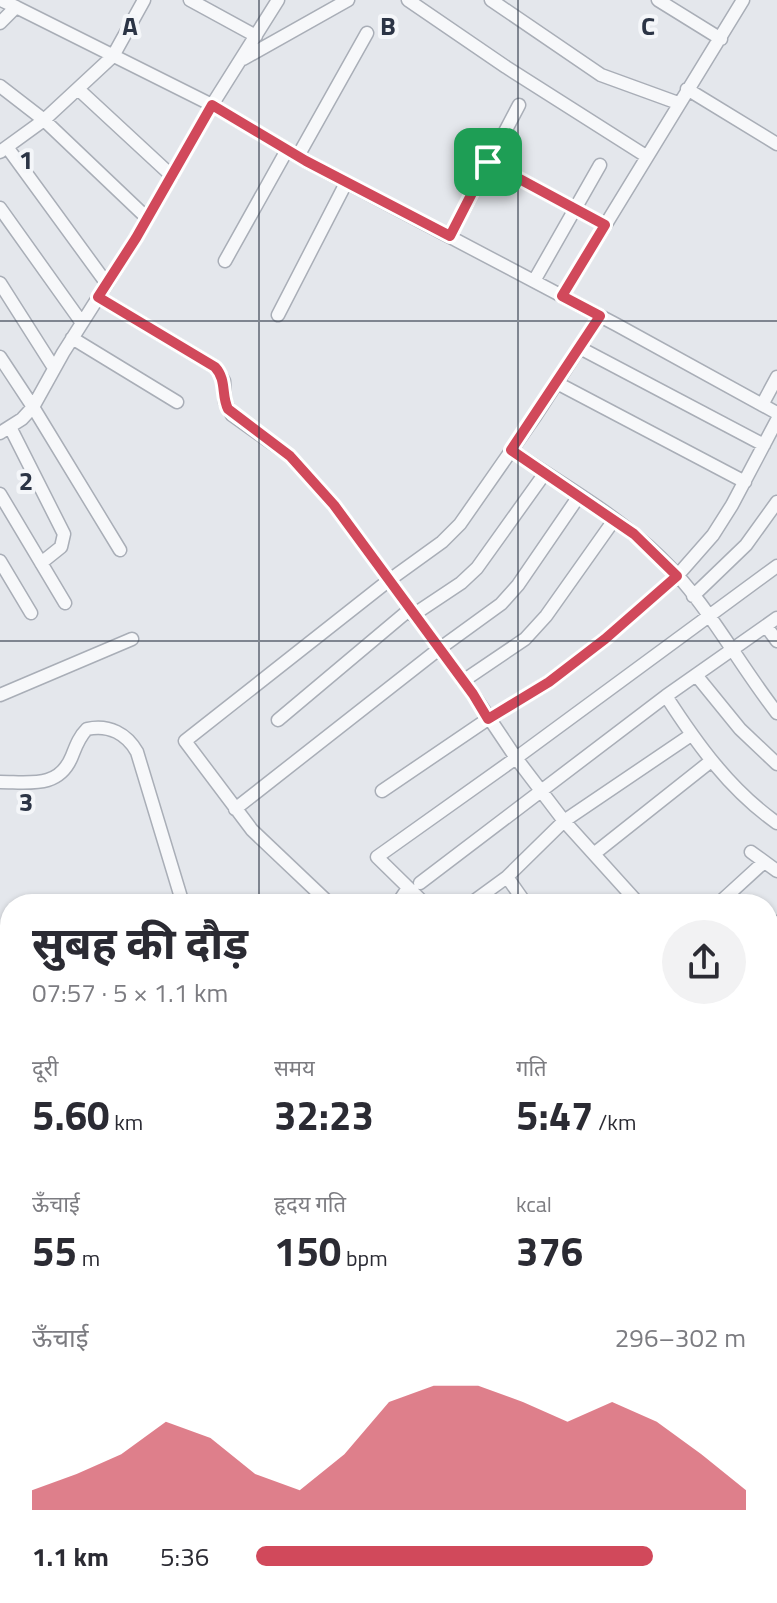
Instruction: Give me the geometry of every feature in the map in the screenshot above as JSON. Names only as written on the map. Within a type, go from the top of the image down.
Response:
[{"type":"street","points":[[1,0],[212,105],[346,183],[777,413]]},
{"type":"street","points":[[107,284],[4,150],[44,120],[113,56],[144,0]]},
{"type":"street","points":[[190,0],[256,36]]},
{"type":"street","points":[[41,563],[61,547],[64,534],[5,430],[26,416],[33,407],[278,0]]},
{"type":"street","points":[[240,61],[348,0]]},
{"type":"street","points":[[408,0],[646,156]]},
{"type":"street","points":[[491,0],[601,75],[678,103]]},
{"type":"street","points":[[658,0],[721,39]]},
{"type":"street","points":[[562,296],[743,0]]},
{"type":"street","points":[[0,23],[16,7]]},
{"type":"street","points":[[225,261],[367,33]]},
{"type":"street","points":[[0,86],[44,120],[147,218]]},
{"type":"street","points":[[78,89],[172,176]]},
{"type":"street","points":[[687,89],[777,144]]},
{"type":"street","points":[[450,236],[519,105]]},
{"type":"street","points":[[488,162],[605,225]]},
{"type":"street","points":[[534,281],[600,165]]},
{"type":"street","points":[[278,315],[346,183]]},
{"type":"street","points":[[0,208],[82,323]]},
{"type":"street","points":[[0,283],[54,368]]},
{"type":"street","points":[[98,297],[215,367],[224,381],[225,402],[232,415],[290,456],[334,505],[516,758],[564,821],[630,894]]},
{"type":"street","points":[[319,894],[252,830],[185,741],[442,542],[460,524],[600,316]]},
{"type":"street","points":[[72,338],[177,402]]},
{"type":"street","points":[[580,348],[764,445]]},
{"type":"street","points":[[0,357],[120,550]]},
{"type":"street","points":[[762,405],[777,377]]},
{"type":"street","points":[[557,383],[745,482]]},
{"type":"street","points":[[382,791],[560,673],[605,639],[677,576],[713,535],[777,420]]},
{"type":"street","points":[[511,450],[643,542],[693,596],[777,713]]},
{"type":"street","points":[[278,720],[411,612],[461,583],[477,568],[545,473]]},
{"type":"street","points":[[0,494],[65,603]]},
{"type":"street","points":[[235,809],[439,649],[482,619],[518,585],[579,496]]},
{"type":"street","points":[[693,596],[746,545],[777,502]]},
{"type":"street","points":[[463,681],[525,639],[546,616],[614,520]]},
{"type":"street","points":[[0,561],[31,613]]},
{"type":"street","points":[[419,894],[414,886],[377,857],[777,566]]},
{"type":"street","points":[[406,894],[666,696],[772,622],[777,641]]},
{"type":"street","points":[[0,695],[132,639]]},
{"type":"street","points":[[696,675],[740,729],[777,764]]},
{"type":"street","points":[[666,696],[711,761],[741,794],[776,820]]},
{"type":"street","points":[[0,782],[57,778],[65,772],[80,735],[87,729],[112,729],[123,735],[137,752],[180,894]]},
{"type":"street","points":[[484,894],[507,877],[564,821],[691,735]]},
{"type":"street","points":[[595,853],[711,761]]},
{"type":"street","points":[[751,852],[777,871]]},
{"type":"street","points":[[729,894],[764,862]]},
{"type":"street","points":[[507,877],[519,894]]},
{"type":"route","points":[[212,105],[306,161],[450,236],[488,162],[605,225],[562,296],[600,316],[511,450],[634,534],[677,576],[605,639],[549,682],[488,719],[473,694],[334,505],[290,456],[232,415],[225,402],[224,381],[215,367],[98,297],[136,238],[212,105]]}]
